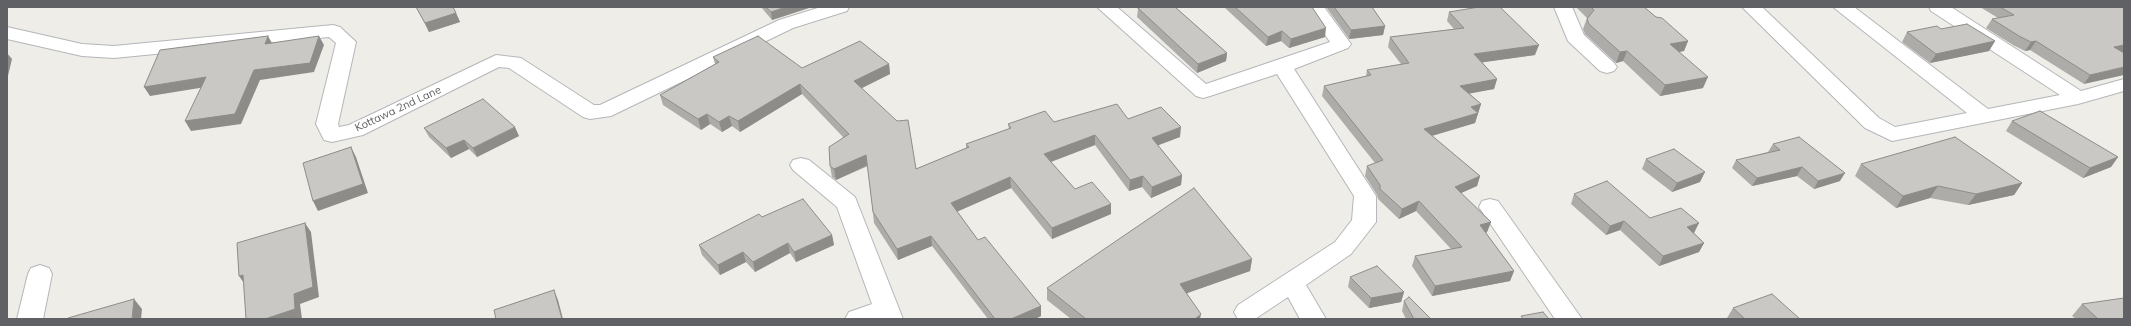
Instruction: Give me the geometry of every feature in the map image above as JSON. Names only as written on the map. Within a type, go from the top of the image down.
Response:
[{"type":"street","name":"Kottawa 2nd Lane","points":[[7,33],[82,50],[114,52],[333,31],[346,42],[327,124],[332,135],[355,130],[496,61],[514,62],[590,112],[604,111],[786,24],[840,7]]},
{"type":"street","points":[[1106,7],[1203,92],[1282,66],[1340,44],[1316,7]]},
{"type":"street","points":[[1563,7],[1574,36],[1607,67]]},
{"type":"street","points":[[1751,7],[1872,123],[1892,134],[2078,98],[2124,85]]},
{"type":"street","points":[[1842,7],[1984,116]]},
{"type":"street","points":[[1938,7],[2078,98]]},
{"type":"street","points":[[1247,312],[1343,248],[1364,222],[1364,196],[1282,66]]},
{"type":"street","points":[[801,166],[847,203],[889,313],[858,319]]},
{"type":"street","points":[[1490,207],[1569,319]]},
{"type":"street","points":[[30,319],[40,274]]},
{"type":"street","points":[[1292,283],[1313,319]]},
{"type":"building","points":[[416,7],[453,7],[456,13],[425,23]]},
{"type":"building","points":[[766,7],[786,7],[771,12]]},
{"type":"building","points":[[1175,7],[1227,53],[1198,64],[1138,8]]},
{"type":"building","points":[[1235,7],[1312,7],[1326,28],[1291,39],[1282,31],[1268,37]]},
{"type":"building","points":[[1334,7],[1372,7],[1385,26],[1351,30]]},
{"type":"building","points":[[1479,7],[1500,7],[1539,45],[1474,54],[1497,79],[1460,86],[1481,104],[1471,107],[1478,113],[1424,129],[1480,176],[1455,187],[1491,222],[1480,225],[1514,271],[1435,286],[1415,256],[1462,247],[1419,201],[1402,209],[1380,189],[1380,185],[1367,166],[1383,160],[1324,86],[1371,75],[1367,70],[1409,63],[1390,37],[1464,28],[1449,12]]},
{"type":"building","points":[[1591,7],[1644,7],[1656,17],[1662,18],[1688,41],[1670,44],[1708,77],[1665,85],[1627,51],[1620,52],[1589,24],[1587,19],[1594,10]]},
{"type":"building","points":[[2000,7],[2124,7],[2124,45],[2114,47],[2124,53],[2124,67],[2090,75],[2036,41],[2031,42],[2019,36],[1992,19],[2014,15]]},
{"type":"building","points":[[1967,24],[1995,41],[1936,54],[1907,32],[1937,26],[1941,29]]},
{"type":"building","points":[[268,36],[265,44],[319,36],[310,63],[254,70],[235,114],[185,121],[206,77],[144,87],[160,50]]},
{"type":"building","points":[[758,36],[802,68],[860,41],[889,64],[854,81],[897,121],[908,120],[916,169],[969,147],[966,144],[1011,128],[1008,124],[1045,111],[1054,122],[1117,104],[1128,119],[1161,107],[1181,127],[1152,138],[1182,175],[1152,187],[1143,176],[1130,180],[1095,135],[1044,154],[1075,189],[1092,182],[1111,204],[1052,228],[1010,177],[951,203],[978,240],[985,237],[1041,306],[1011,319],[995,319],[931,236],[897,249],[873,212],[866,155],[834,169],[830,166],[829,147],[849,134],[800,84],[738,121],[729,116],[719,122],[707,114],[698,119],[660,95],[719,62],[713,57]]},
{"type":"building","points":[[483,99],[515,127],[473,148],[464,140],[446,148],[424,128]]},
{"type":"building","points":[[2040,111],[2118,157],[2090,168],[2012,121]]},
{"type":"building","points":[[1799,137],[1845,173],[1818,181],[1802,167],[1757,178],[1736,160],[1780,150],[1773,144]]},
{"type":"building","points":[[1955,137],[2022,183],[1976,194],[1938,186],[1903,196],[1861,164]]},
{"type":"building","points":[[351,147],[363,184],[313,201],[303,163]]},
{"type":"building","points":[[1674,149],[1705,172],[1677,183],[1646,159]]},
{"type":"building","points":[[1607,181],[1650,218],[1681,208],[1699,223],[1687,227],[1704,243],[1663,256],[1624,221],[1610,226],[1574,194]]},
{"type":"building","points":[[1194,188],[1252,259],[1180,284],[1201,314],[1195,319],[1086,319],[1047,288]]},
{"type":"building","points":[[803,199],[832,235],[794,252],[788,243],[753,262],[743,252],[718,265],[699,245],[759,214],[762,217]]},
{"type":"building","points":[[305,223],[313,287],[294,294],[295,309],[265,319],[246,319],[243,275],[239,276],[237,243]]},
{"type":"building","points":[[1377,266],[1404,292],[1371,298],[1350,277]]},
{"type":"building","points":[[554,290],[562,319],[496,319],[494,310]]},
{"type":"building","points":[[1772,294],[1800,319],[1745,319],[1733,308]]},
{"type":"building","points":[[1409,297],[1431,319],[1414,319],[1404,301]]},
{"type":"building","points":[[2124,298],[2124,319],[2098,319],[2082,304]]},
{"type":"building","points":[[134,299],[132,319],[68,319],[68,318]]},
{"type":"building","points":[[1543,312],[1549,319],[1523,319],[1521,316]]}]
